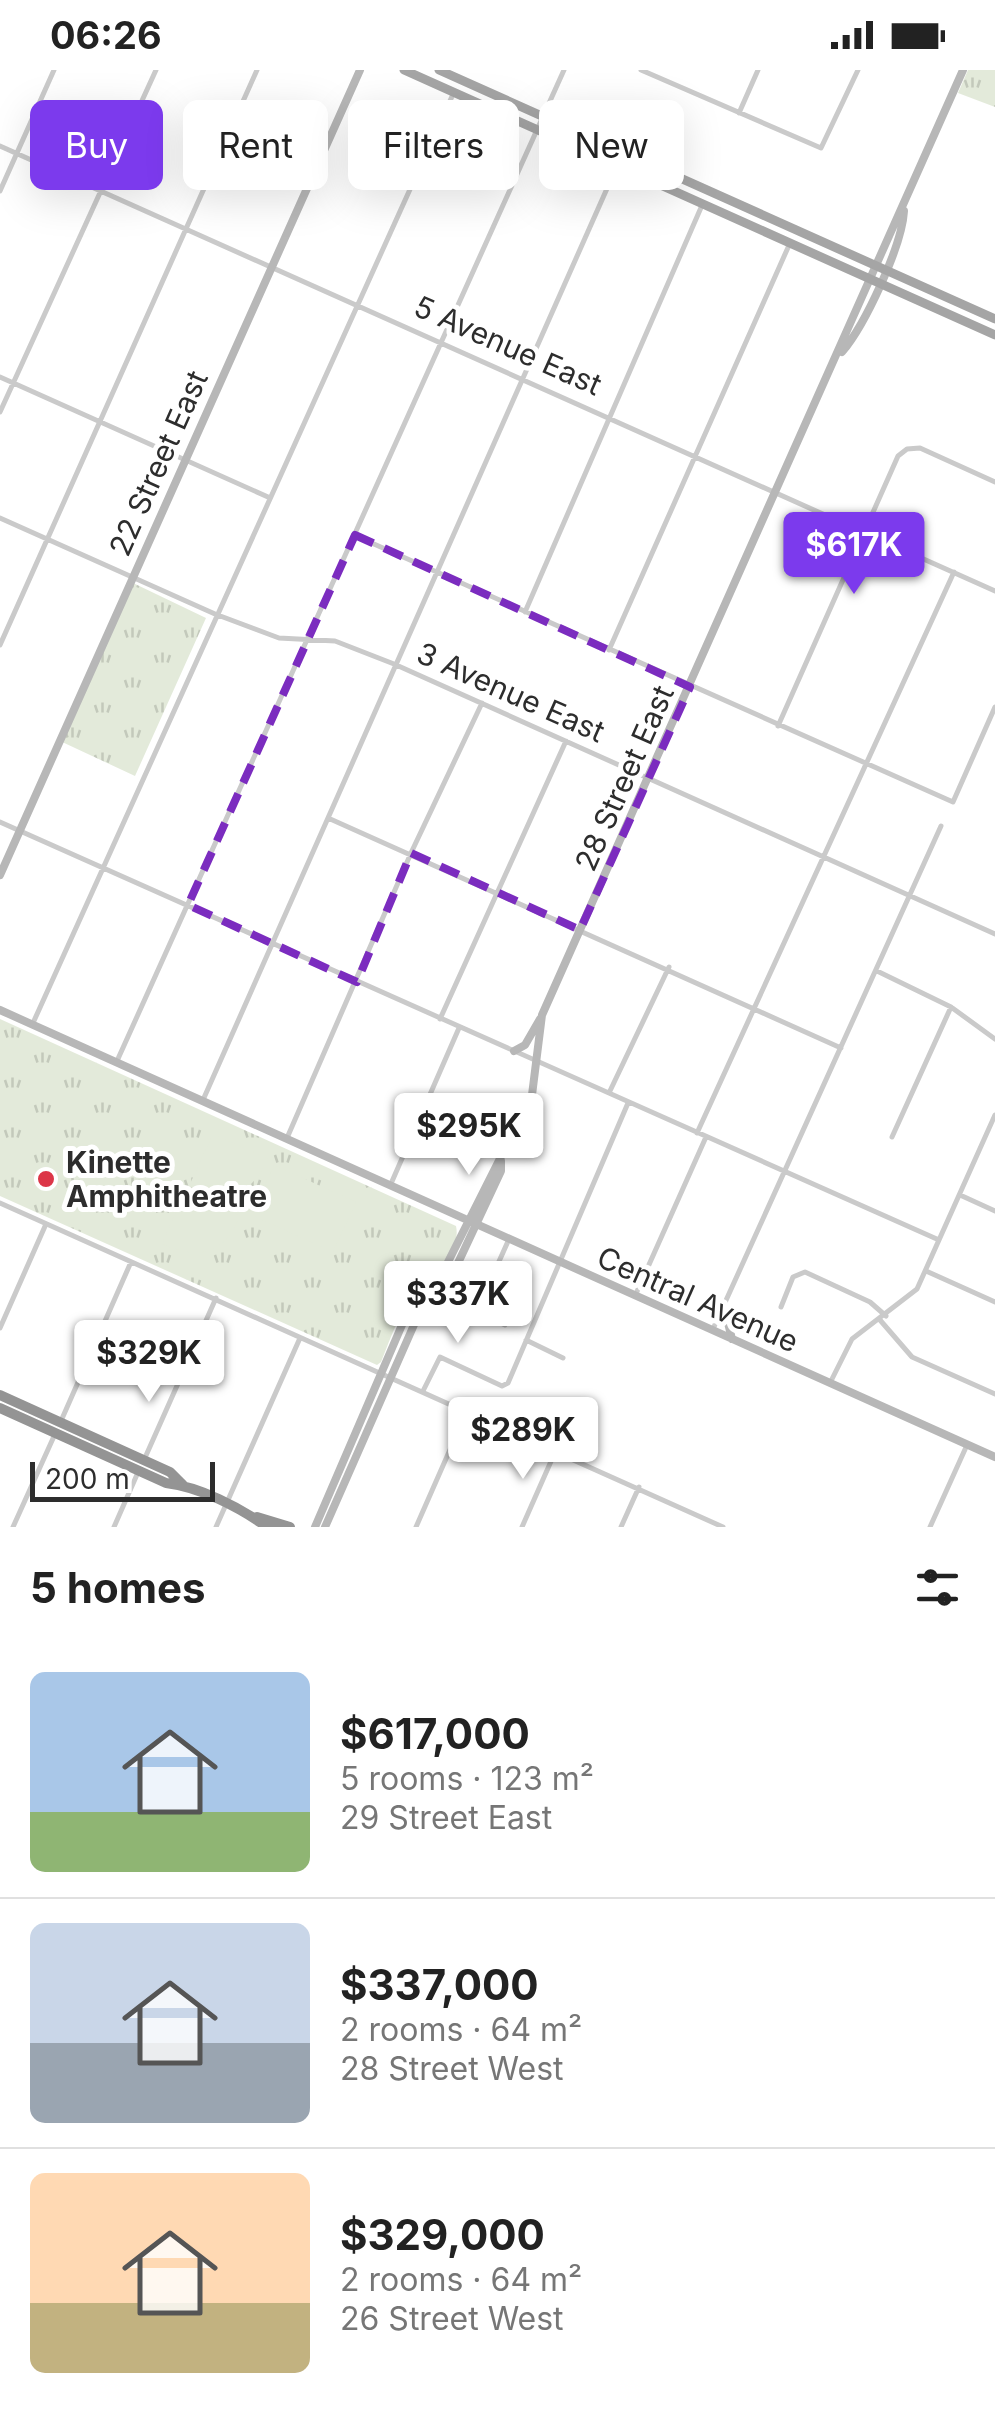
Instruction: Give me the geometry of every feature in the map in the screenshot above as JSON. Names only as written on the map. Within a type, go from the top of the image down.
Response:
[{"type":"highway","points":[[0,1395],[58,1429]]},
{"type":"highway","points":[[0,1408],[141,1466],[170,1472],[184,1486],[267,1527]]},
{"type":"highway","points":[[251,1516],[290,1527]]},
{"type":"main road","points":[[404,70],[537,129]]},
{"type":"main road","points":[[438,70],[539,114]]},
{"type":"main road","points":[[684,180],[995,319]]},
{"type":"main road","points":[[671,190],[995,334]]},
{"type":"street","points":[[0,191],[54,70]]},
{"type":"street","points":[[142,100],[156,70]]},
{"type":"street","points":[[0,645],[257,70]]},
{"type":"street","name":"22 Street East","points":[[0,875],[360,70]]},
{"type":"street","points":[[550,100],[564,70]]},
{"type":"street","points":[[641,70],[821,148],[858,70]]},
{"type":"street","points":[[658,78],[662,70]]},
{"type":"street","points":[[739,114],[758,70]]},
{"type":"street","name":"28 Street East","points":[[472,1223],[532,1095],[542,1015],[840,356],[904,225],[904,210],[964,70]]},
{"type":"street","points":[[32,1025],[214,614],[454,92]]},
{"type":"street","points":[[116,1063],[539,125]]},
{"type":"street","name":"5 Avenue East","points":[[0,146],[30,160]]},
{"type":"street","points":[[0,412],[102,190]]},
{"type":"street","name":"5 Avenue East","points":[[102,190],[995,591]]},
{"type":"street","points":[[202,1101],[606,190]]},
{"type":"street","points":[[525,612],[703,204]]},
{"type":"street","points":[[608,650],[790,243]]},
{"type":"street","points":[[0,377],[268,497]]},
{"type":"street","points":[[778,726],[898,456],[906,449],[920,448],[995,482]]},
{"type":"street","name":"3 Avenue East","points":[[0,518],[214,614],[279,638],[335,641],[394,664],[995,934]]},
{"type":"street","points":[[355,536],[953,802],[995,707]]},
{"type":"street","points":[[697,1133],[954,572]]},
{"type":"street","points":[[287,1140],[411,853],[482,703]]},
{"type":"street","points":[[440,1019],[566,741]]},
{"type":"street","points":[[327,817],[670,967],[841,1048]]},
{"type":"street","points":[[0,822],[939,1240]]},
{"type":"street","points":[[713,1330],[941,826]]},
{"type":"street","points":[[609,1093],[670,967]]},
{"type":"street","points":[[876,970],[951,1007],[995,1039]]},
{"type":"street","points":[[892,1137],[951,1007]]},
{"type":"street","name":"Central Avenue","points":[[0,1010],[995,1457]]},
{"type":"street","points":[[514,1051],[525,1045],[542,1015]]},
{"type":"street","points":[[390,1186],[460,1027]]},
{"type":"street","points":[[423,1391],[440,1357],[502,1386],[508,1383],[628,1102]]},
{"type":"street","points":[[830,1383],[852,1339],[910,1298],[994,1120]]},
{"type":"street","points":[[635,1296],[706,1137]]},
{"type":"street","points":[[960,1195],[995,1211]]},
{"type":"street","points":[[0,1203],[723,1527]]},
{"type":"street","points":[[314,1527],[386,1374],[416,1318],[437,1293],[472,1223]]},
{"type":"street","points":[[325,1527],[408,1311],[447,1264],[472,1223]]},
{"type":"street","points":[[0,1328],[46,1224]]},
{"type":"street","points":[[476,1313],[509,1240]]},
{"type":"street","points":[[14,1527],[132,1261]]},
{"type":"street","points":[[926,1271],[995,1302]]},
{"type":"street","points":[[781,1306],[794,1277],[805,1272],[870,1302],[912,1357],[995,1394]]},
{"type":"street","points":[[437,1293],[504,1326]]},
{"type":"street","points":[[114,1527],[216,1298]]},
{"type":"street","points":[[724,1307],[732,1339]]},
{"type":"street","points":[[216,1527],[301,1337]]},
{"type":"street","points":[[526,1340],[563,1358]]},
{"type":"street","points":[[416,1527],[468,1411]]},
{"type":"street","points":[[930,1527],[967,1445]]},
{"type":"street","points":[[522,1527],[556,1450]]},
{"type":"street","points":[[621,1527],[639,1487]]},
{"type":"highlighted area","points":[[355,535],[690,687],[580,930],[411,853],[357,982],[188,905]]},
{"type":"green space","points":[[968,70],[995,70],[995,107],[958,93]]},
{"type":"green space","points":[[131,582],[206,618],[135,776],[60,741]]},
{"type":"green space","points":[[0,1019],[456,1226],[453,1249],[403,1311],[381,1362],[377,1365],[0,1196]]},
{"type":"green space","points":[[216,1136],[268,1158],[254,1181],[236,1193],[215,1194],[189,1186],[211,1138]]},
{"type":"green space","points":[[274,1165],[356,1202],[333,1252],[251,1215]]},
{"type":"green space","points":[[189,1193],[240,1216],[226,1239],[209,1251],[188,1252],[162,1244],[183,1195]]},
{"type":"place","name":"Kinette Amphitheatre","points":[[46,1179]]}]
